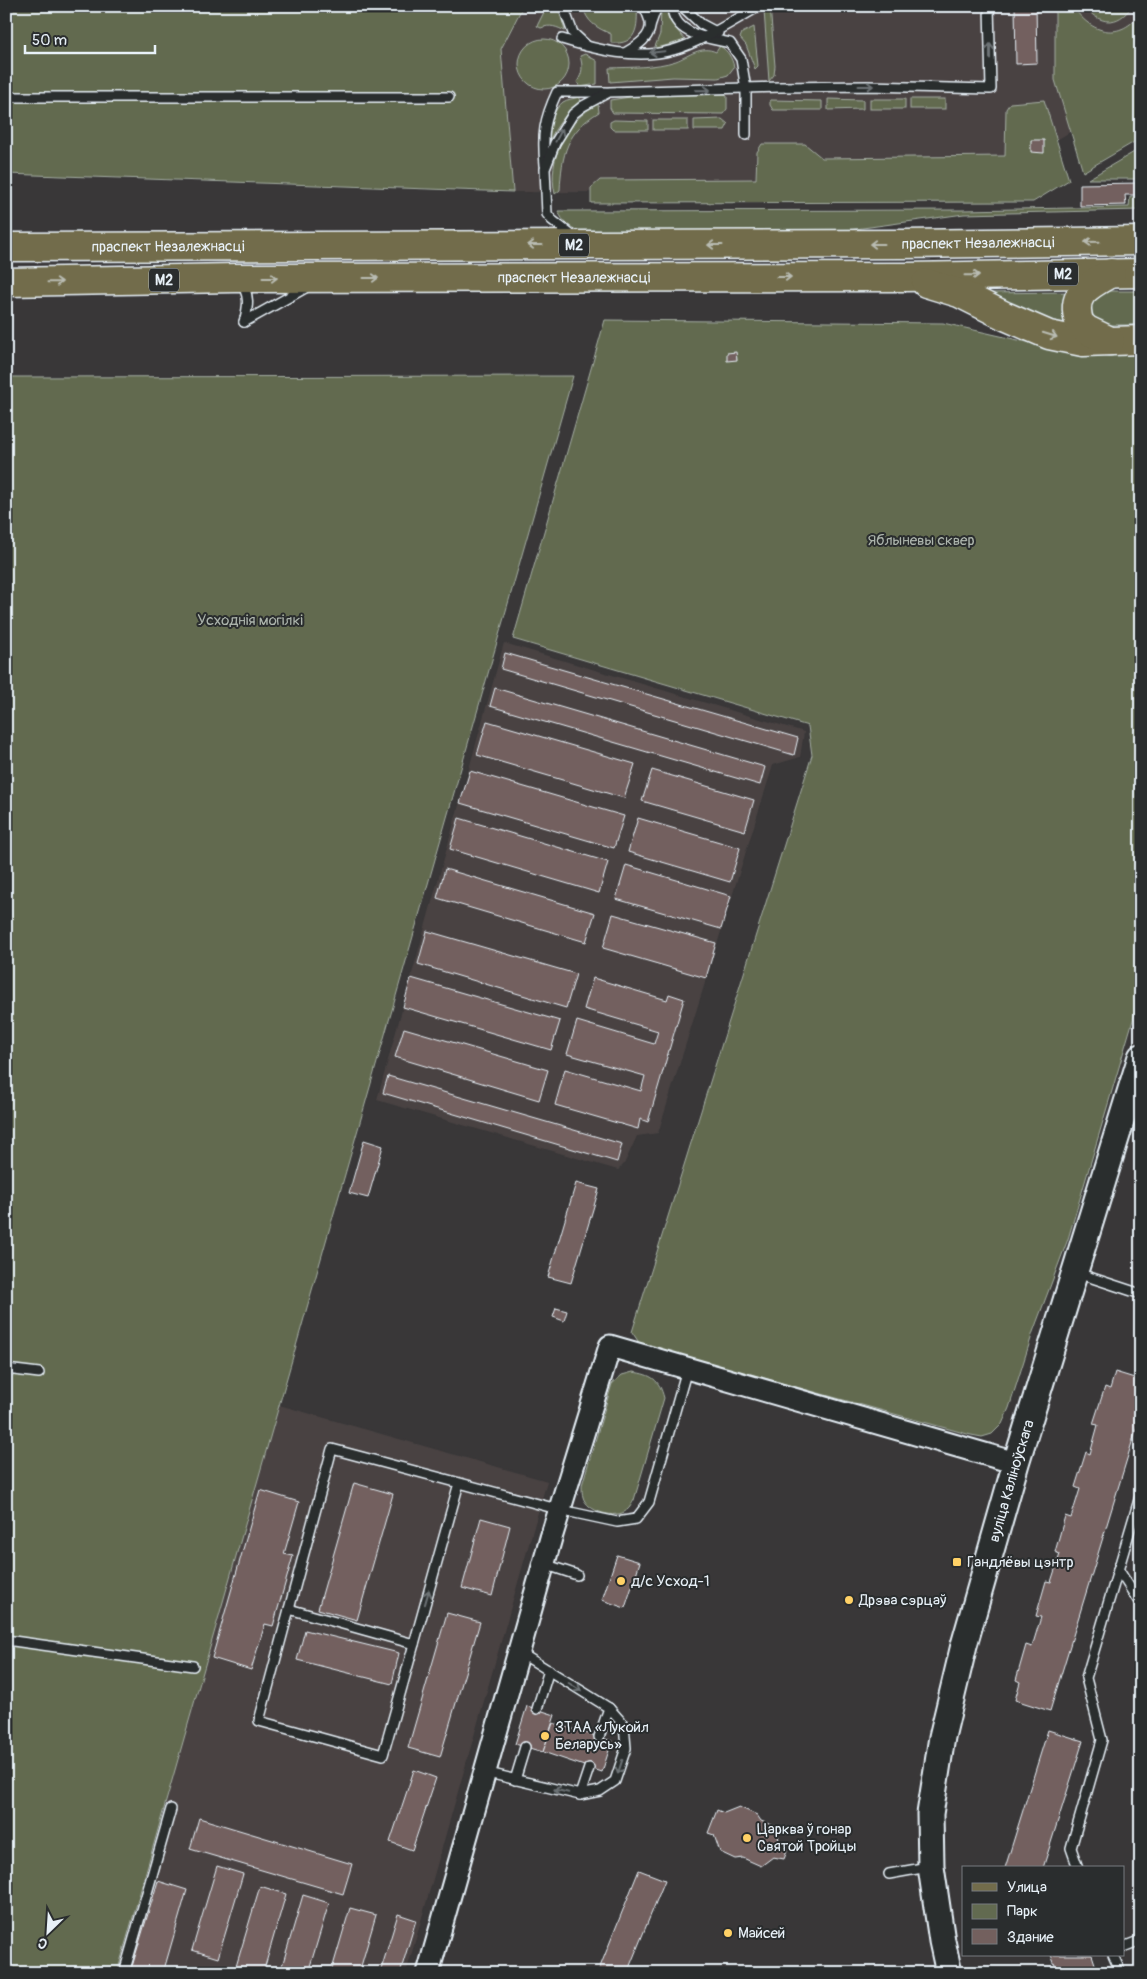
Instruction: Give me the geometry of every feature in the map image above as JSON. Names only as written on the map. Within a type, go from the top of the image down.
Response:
[{"type":"main road","name":"праспект Незалежнасці","points":[[6,247],[1141,241]]},
{"type":"main road","points":[[1110,273],[1082,292],[1076,305],[1080,324],[1112,341]]},
{"type":"main road","name":"праспект Незалежнасці","points":[[6,282],[235,278],[906,277],[1141,273]]},
{"type":"main road","points":[[906,277],[959,293],[1049,336],[1083,342],[1141,340]]},
{"type":"main road","name":"вуліца Каліноўскага","points":[[949,1973],[942,1941],[931,1867],[930,1814],[942,1738],[964,1645],[1016,1463],[1141,1057]]},
{"type":"street","points":[[428,1973],[544,1564],[610,1346],[1016,1463]]},
{"type":"lane","points":[[563,6],[573,33],[589,48]]},
{"type":"lane","points":[[644,6],[651,23]]},
{"type":"lane","points":[[624,54],[640,44],[649,32],[657,6]]},
{"type":"lane","points":[[672,6],[672,12],[678,24],[693,34],[730,43]]},
{"type":"lane","points":[[685,6],[685,9],[701,24],[715,30],[730,43],[741,59],[746,89],[746,135]]},
{"type":"lane","points":[[562,39],[589,48],[624,54],[674,50],[703,37],[760,6]]},
{"type":"lane","points":[[591,245],[570,235],[547,214],[543,144],[544,125],[557,92],[867,86],[990,89],[989,6]]},
{"type":"lane","points":[[545,169],[555,143],[573,114],[583,106],[609,92]]},
{"type":"lane","points":[[6,97],[449,97]]},
{"type":"lane","points":[[235,278],[243,286],[248,298],[244,322],[323,278]]},
{"type":"lane","points":[[1074,1272],[1141,1294]]},
{"type":"lane","points":[[459,1483],[383,1755],[259,1721],[332,1449],[561,1510],[617,1522],[636,1519],[649,1502],[687,1369]]},
{"type":"lane","points":[[6,1370],[39,1373]]},
{"type":"lane","points":[[1077,1866],[1072,1848],[1102,1740],[1086,1678],[1141,1493]]},
{"type":"lane","points":[[544,1564],[577,1575]]},
{"type":"lane","points":[[1118,1569],[1141,1605]]},
{"type":"lane","points":[[289,1609],[414,1644]]},
{"type":"lane","points":[[6,1640],[193,1666]]},
{"type":"lane","points":[[484,1772],[580,1796],[600,1790],[615,1781],[626,1748],[624,1725],[608,1708],[519,1652]]},
{"type":"lane","points":[[537,1709],[549,1670]]},
{"type":"lane","points":[[599,1737],[608,1708]]},
{"type":"lane","points":[[515,1780],[525,1747]]},
{"type":"lane","points":[[580,1796],[589,1768]]},
{"type":"lane","points":[[124,1973],[171,1809]]},
{"type":"lane","points":[[889,1874],[931,1867]]},
{"type":"lane","points":[[1124,1947],[1141,1940]]},
{"type":"lane","points":[[1113,1956],[1121,1973]]},
{"type":"shaded area","points":[[523,6],[1141,6],[1141,90],[967,193],[513,192],[501,49]]},
{"type":"shaded area","points":[[504,643],[804,732],[800,757],[773,765],[658,1133],[637,1136],[624,1164],[618,1170],[377,1100]]},
{"type":"shaded area","points":[[279,1405],[547,1481],[406,1973],[125,1973],[171,1809],[165,1804]]},
{"type":"green space","points":[[6,6],[523,6],[501,49],[513,192],[6,174]]},
{"type":"green space","points":[[547,6],[558,6],[565,31],[553,26],[541,28],[537,26]]},
{"type":"green space","points":[[583,6],[637,6],[637,21],[634,34],[626,41],[611,43],[611,34],[589,20]]},
{"type":"green space","points":[[770,6],[775,66],[774,75],[769,81],[764,10]]},
{"type":"green space","points":[[1055,6],[1073,6],[1088,23],[1106,31],[1124,28],[1133,22],[1141,12],[1141,138],[1083,172],[1055,80]]},
{"type":"green space","points":[[1084,6],[1132,6],[1121,18],[1108,21],[1096,17]]},
{"type":"green space","points":[[666,8],[669,20],[685,40],[654,49],[660,34],[661,10]]},
{"type":"green space","points":[[754,27],[758,66],[755,69],[746,45],[740,38],[742,33]]},
{"type":"green space","points":[[539,39],[549,39],[562,46],[569,59],[569,69],[562,82],[549,89],[539,89],[530,85],[523,78],[519,69],[519,59],[523,50],[530,43]]},
{"type":"green space","points":[[720,46],[731,58],[734,67],[728,75],[718,78],[673,77],[610,82],[609,68],[659,65],[676,61],[700,50],[716,52]]},
{"type":"green space","points":[[585,54],[597,61],[597,84],[580,87],[577,82],[582,69],[580,56]]},
{"type":"green space","points":[[725,94],[727,96],[727,109],[723,114],[613,113],[610,108],[610,100],[637,96]]},
{"type":"green space","points":[[579,97],[581,100],[556,128],[550,139],[550,124],[557,109],[565,101]]},
{"type":"green space","points":[[828,99],[863,100],[863,109],[828,110]]},
{"type":"green space","points":[[870,99],[905,99],[905,109],[870,109]]},
{"type":"green space","points":[[910,99],[945,99],[945,109],[910,109]]},
{"type":"green space","points":[[770,100],[822,101],[822,110],[773,110]]},
{"type":"green space","points":[[1044,100],[1069,180],[1033,202],[591,203],[591,188],[600,180],[756,179],[757,152],[762,144],[805,144],[822,158],[1005,156],[1006,109],[1010,103]]},
{"type":"green space","points":[[598,104],[599,112],[579,128],[568,145],[562,165],[560,190],[555,194],[553,181],[554,167],[562,142],[568,130],[577,120]]},
{"type":"green space","points":[[722,119],[728,124],[725,130],[694,130],[694,120]]},
{"type":"green space","points":[[614,120],[648,121],[648,130],[613,130],[610,127],[610,122]]},
{"type":"green space","points":[[653,120],[688,120],[688,130],[653,130]]},
{"type":"green space","points":[[1141,148],[1141,179],[1088,179]]},
{"type":"green space","points":[[1130,197],[1141,197],[1141,210],[964,214],[848,230],[583,233],[568,225],[558,211],[962,210],[1129,207]]},
{"type":"green space","points":[[1094,291],[1141,291],[1141,325],[1095,325],[1082,305]]},
{"type":"green space","points":[[1071,292],[1076,329],[1062,327],[981,293]]},
{"type":"green space","name":"Яблыневы сквер","points":[[605,320],[943,323],[1071,352],[1141,351],[1141,993],[1068,1239],[1033,1332],[1009,1408],[1002,1424],[992,1434],[982,1437],[971,1435],[640,1344],[632,1332],[812,755],[808,726],[513,639]]},
{"type":"green space","name":"Усходнія могілкі","points":[[573,376],[117,1973],[6,1973],[6,377]]},
{"type":"green space","points":[[633,1372],[654,1379],[660,1386],[664,1398],[634,1500],[628,1509],[622,1513],[602,1513],[590,1507],[586,1502],[583,1496],[582,1485],[612,1384],[622,1375]]},
{"type":"building","points":[[1015,6],[1036,6],[1037,63],[1016,64]]},
{"type":"building","points":[[1031,140],[1044,140],[1044,153],[1031,152]]},
{"type":"building","points":[[1141,183],[1141,195],[1125,195],[1126,205],[1080,206],[1080,184]]},
{"type":"building","points":[[736,352],[737,360],[727,361],[727,353]]},
{"type":"building","points":[[505,653],[798,738],[794,755],[501,669]]},
{"type":"building","points":[[495,688],[765,767],[760,785],[490,706]]},
{"type":"building","points":[[487,721],[635,764],[624,798],[477,755]]},
{"type":"building","points":[[652,770],[754,800],[745,831],[642,801]]},
{"type":"building","points":[[470,771],[624,816],[614,848],[460,803]]},
{"type":"building","points":[[459,818],[608,862],[599,893],[450,849]]},
{"type":"building","points":[[638,818],[740,848],[730,882],[628,852]]},
{"type":"building","points":[[626,865],[731,896],[721,929],[616,899]]},
{"type":"building","points":[[445,869],[595,913],[586,942],[437,898]]},
{"type":"building","points":[[613,914],[716,943],[706,978],[603,948]]},
{"type":"building","points":[[427,931],[576,974],[566,1008],[418,964]]},
{"type":"building","points":[[411,978],[560,1021],[551,1050],[403,1007]]},
{"type":"building","points":[[593,978],[667,1000],[669,994],[684,999],[648,1122],[640,1119],[638,1129],[555,1105],[565,1069],[641,1091],[645,1076],[567,1054],[577,1021],[654,1044],[658,1031],[584,1009]]},
{"type":"building","points":[[404,1028],[548,1070],[539,1100],[395,1057]]},
{"type":"building","points":[[388,1076],[622,1144],[617,1162],[383,1093]]},
{"type":"building","points":[[364,1140],[383,1146],[368,1198],[349,1193]]},
{"type":"building","points":[[576,1183],[599,1189],[571,1283],[548,1277]]},
{"type":"building","points":[[556,1308],[567,1311],[564,1321],[553,1317]]},
{"type":"building","points":[[1115,1372],[1141,1380],[1141,1413],[1050,1711],[1015,1700],[1020,1682],[1016,1680],[1026,1645],[1032,1647],[1041,1617],[1036,1616],[1046,1581],[1051,1582],[1060,1554],[1055,1552],[1065,1516],[1071,1518],[1080,1489],[1075,1487],[1086,1452],[1090,1454],[1098,1425],[1093,1424],[1105,1387],[1110,1389]]},
{"type":"building","points":[[354,1483],[393,1494],[357,1620],[318,1609]]},
{"type":"building","points":[[260,1490],[299,1502],[284,1554],[293,1556],[273,1626],[265,1624],[251,1670],[212,1658]]},
{"type":"building","points":[[481,1518],[510,1526],[492,1596],[462,1588]]},
{"type":"building","name":"д/с Усход-1","points":[[617,1555],[640,1562],[625,1608],[602,1600]]},
{"type":"building","points":[[447,1613],[480,1622],[440,1757],[408,1748]]},
{"type":"building","points":[[305,1630],[399,1653],[392,1684],[297,1660]]},
{"type":"building","points":[[527,1706],[555,1715],[543,1752],[515,1744]]},
{"type":"building","points":[[553,1723],[612,1741],[602,1772],[543,1752]]},
{"type":"building","points":[[1048,1730],[1083,1741],[1044,1866],[1006,1866]]},
{"type":"building","points":[[414,1770],[436,1778],[412,1850],[390,1842]]},
{"type":"building","name":"Царква ў гонар Святой Тройцы","points":[[739,1807],[757,1815],[761,1821],[777,1827],[779,1841],[789,1846],[784,1859],[773,1857],[761,1866],[743,1858],[735,1859],[720,1852],[714,1835],[708,1833],[717,1810],[724,1813]]},
{"type":"building","points":[[199,1818],[352,1864],[343,1894],[190,1849]]},
{"type":"building","points":[[217,1866],[243,1874],[218,1958],[192,1950]]},
{"type":"building","points":[[639,1870],[665,1880],[627,1973],[599,1973],[598,1972]]},
{"type":"building","points":[[158,1881],[187,1890],[163,1973],[130,1973]]},
{"type":"building","points":[[260,1886],[286,1894],[263,1973],[243,1973],[235,1970]]},
{"type":"building","points":[[303,1895],[329,1903],[308,1973],[280,1973]]},
{"type":"building","points":[[350,1908],[376,1915],[359,1973],[331,1973]]},
{"type":"building","points":[[398,1914],[416,1920],[400,1973],[380,1973]]},
{"type":"building","points":[[1051,1956],[1092,1956],[1098,1973],[1058,1973]]},
{"type":"place","name":"Гандлёвы цэнтр","points":[[957,1562]]},
{"type":"place","name":"д/с Усход-1","points":[[621,1581]]},
{"type":"place","name":"Дрэва сэрцаў","points":[[849,1600]]},
{"type":"place","name":"ЗТАА «Лукойл Беларусь»","points":[[545,1736]]},
{"type":"place","name":"Царква ў гонар Святой Тройцы","points":[[747,1838]]},
{"type":"place","name":"Майсей","points":[[728,1933]]}]
